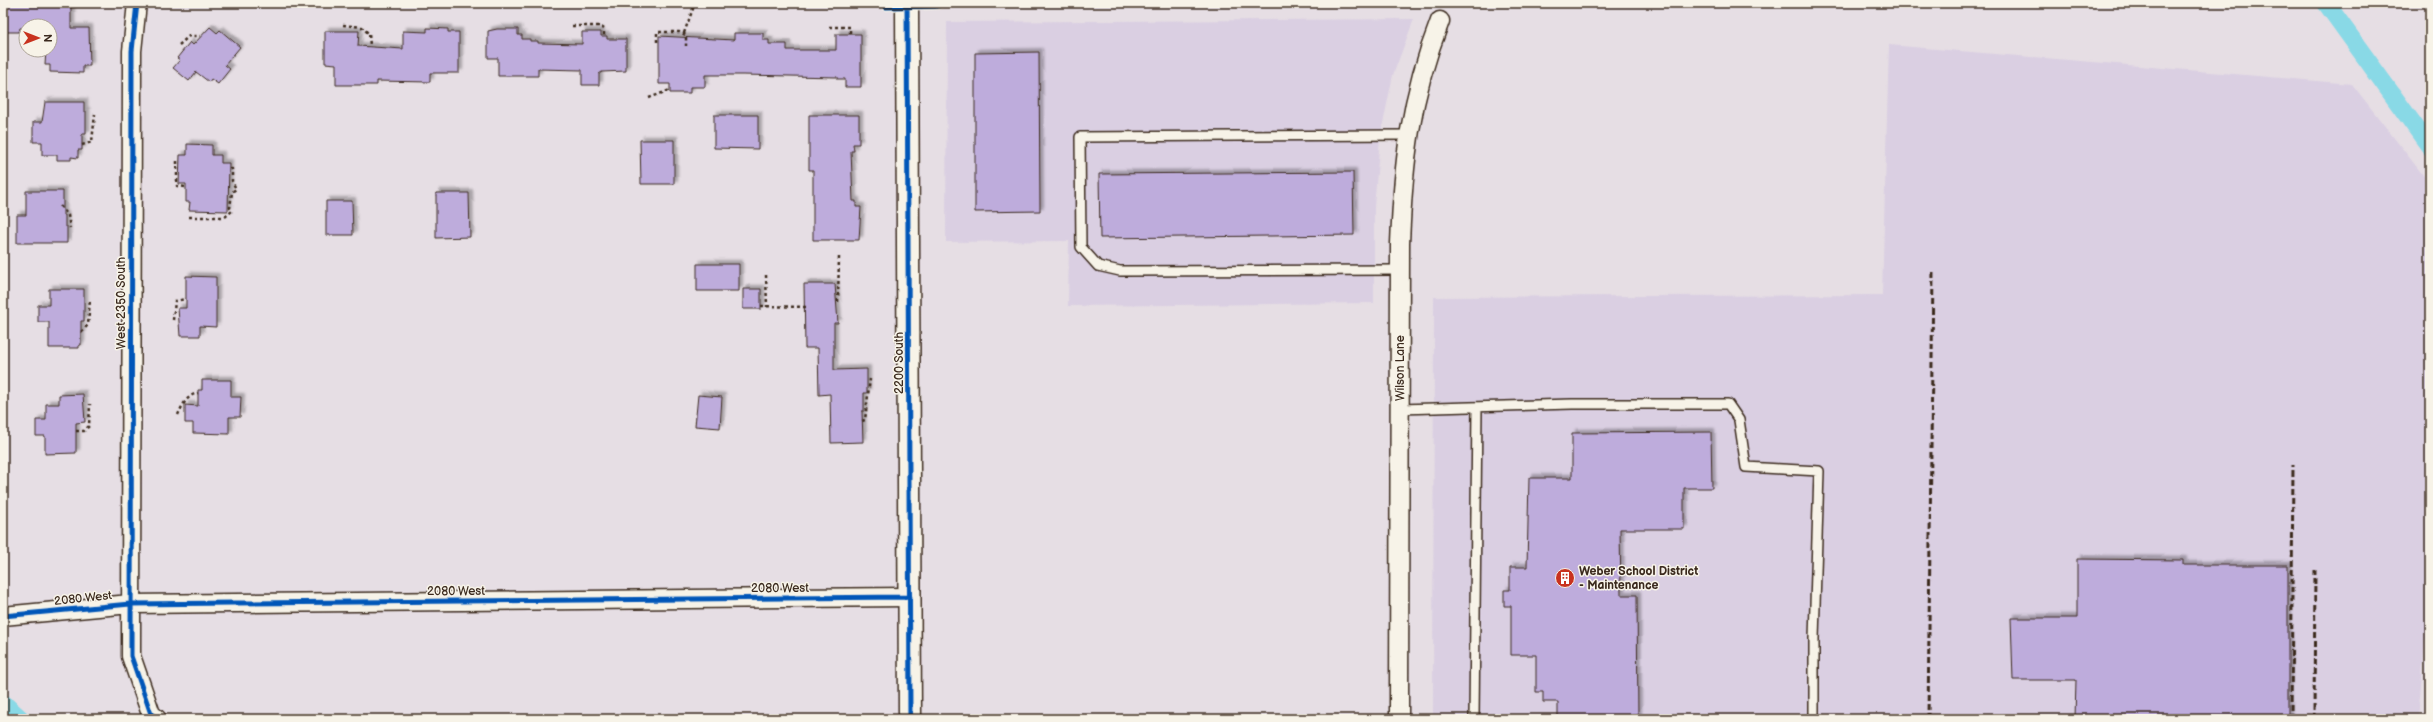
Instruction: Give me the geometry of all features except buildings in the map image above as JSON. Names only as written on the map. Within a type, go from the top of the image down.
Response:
[{"type":"street","name":"West 2350 South","points":[[137,3],[132,51],[131,656],[151,714],[157,719]]},
{"type":"street","name":"2200 South","points":[[907,5],[910,719]]},
{"type":"street","name":"Wilson Lane","points":[[1399,719],[1400,270],[1402,174],[1408,135],[1429,48],[1440,21]]},
{"type":"street","name":"2080 West","points":[[3,616],[130,604],[910,597]]},
{"type":"lane","points":[[1400,270],[1120,271],[1098,266],[1081,247],[1080,137],[1408,135]]},
{"type":"lane","points":[[1400,409],[1728,404],[1740,420],[1746,467],[1820,471],[1814,639],[1814,719]]},
{"type":"lane","points":[[1474,719],[1477,407]]},
{"type":"path","points":[[686,46],[686,35],[684,33],[694,6]]},
{"type":"path","points":[[344,25],[362,27],[369,34],[370,46]]},
{"type":"path","points":[[572,26],[600,26],[604,29],[604,36]]},
{"type":"path","points":[[829,27],[850,27],[850,34]]},
{"type":"path","points":[[657,42],[657,32],[684,33]]},
{"type":"path","points":[[179,46],[189,36],[200,36]]},
{"type":"path","points":[[649,98],[670,90]]},
{"type":"path","points":[[82,145],[92,142],[95,114]]},
{"type":"path","points":[[176,161],[176,186],[186,187]]},
{"type":"path","points":[[190,217],[225,217],[229,215],[232,211],[230,208],[232,192],[236,189],[232,181],[232,169],[229,169]]},
{"type":"path","points":[[60,206],[68,215],[70,228]]},
{"type":"path","points":[[838,302],[839,256]]},
{"type":"path","points":[[766,275],[767,307]]},
{"type":"path","points":[[81,332],[88,325],[90,299]]},
{"type":"path","points":[[172,320],[175,301],[186,299]]},
{"type":"path","points":[[761,306],[807,307]]},
{"type":"path","points":[[862,421],[865,420],[870,379]]},
{"type":"path","points":[[178,415],[183,404],[193,394],[198,393]]},
{"type":"path","points":[[76,431],[84,431],[89,426],[90,404]]},
{"type":"shaded area","points":[[1414,19],[1393,75],[1380,138],[1374,207],[1374,303],[1068,306],[1069,241],[946,242],[947,22]]},
{"type":"shaded area","points":[[1889,45],[2352,84],[2430,184],[2430,621],[2425,641],[2418,719],[1433,719],[1434,297],[1882,295]]},
{"type":"waterway","points":[[2326,3],[2430,147]]},
{"type":"waterway","points":[[3,703],[21,719]]},
{"type":"railway","points":[[1928,719],[1933,270]]},
{"type":"railway","points":[[2291,719],[2293,465]]},
{"type":"railway","points":[[2314,719],[2315,570]]},
{"type":"cycle path","points":[[137,3],[132,51],[131,656],[151,714],[157,719]]},
{"type":"cycle path","points":[[886,3],[886,7],[935,6],[940,5],[940,3]]},
{"type":"cycle path","points":[[907,3],[910,719]]},
{"type":"cycle path","points":[[3,616],[130,604],[910,597]]},
{"type":"place","name":"Weber School District - Maintenance","points":[[1565,578]]}]
